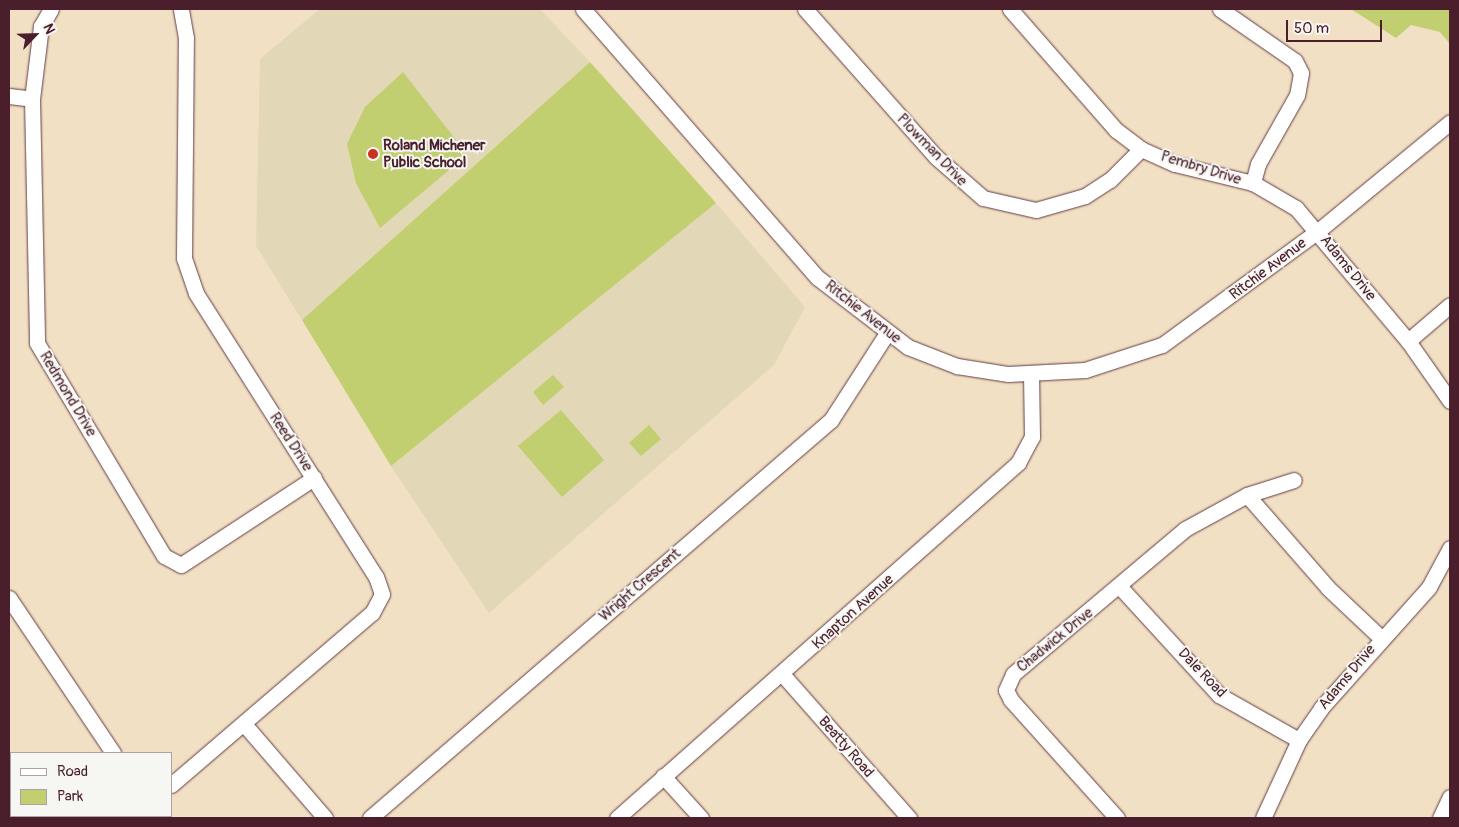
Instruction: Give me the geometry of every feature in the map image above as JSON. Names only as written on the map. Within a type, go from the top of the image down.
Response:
[{"type":"street","name":"Redmond Drive","points":[[51,9],[41,26],[32,99],[37,343],[164,556],[181,565],[314,478]]},
{"type":"street","name":"Reed Drive","points":[[172,784],[372,613],[382,594],[376,576],[196,293],[184,258],[186,38],[181,9]]},
{"type":"street","name":"Ritchie Avenue","points":[[583,9],[818,278],[887,333],[956,366],[1031,376],[1085,370],[1162,345],[1318,231],[1450,122]]},
{"type":"street","name":"Plowman Drive","points":[[805,9],[936,157],[983,198],[1036,210],[1085,196],[1110,180],[1141,149]]},
{"type":"street","name":"Pembry Drive","points":[[1010,9],[1116,130],[1141,149],[1175,164],[1253,183],[1296,208],[1318,231]]},
{"type":"street","points":[[1220,9],[1295,61],[1301,73],[1298,95],[1258,164],[1253,183]]},
{"type":"street","points":[[9,96],[32,99]]},
{"type":"street","name":"Adams Drive","points":[[1318,231],[1408,341],[1450,401]]},
{"type":"street","points":[[1408,341],[1450,305]]},
{"type":"street","name":"Wright Crescent","points":[[370,818],[831,420],[887,333]]},
{"type":"street","name":"Knapton Avenue","points":[[617,818],[663,776],[783,675],[1018,463],[1032,437],[1031,376]]},
{"type":"street","name":"Chadwick Drive","points":[[1117,818],[1006,690],[1013,674],[1120,587],[1185,529],[1247,495],[1294,480]]},
{"type":"street","points":[[1247,495],[1328,588],[1380,637]]},
{"type":"street","name":"Adams Drive","points":[[1262,818],[1299,740],[1380,637],[1429,587],[1449,555]]},
{"type":"street","name":"Dale Road","points":[[1120,587],[1219,695],[1299,740]]},
{"type":"street","points":[[9,598],[112,752]]},
{"type":"street","name":"Beatty Road","points":[[783,675],[909,818]]},
{"type":"street","points":[[244,724],[325,818]]},
{"type":"street","points":[[663,776],[701,818]]},
{"type":"street","points":[[1440,818],[1450,797]]},
{"type":"shaded area","name":"Roland Michener Public School","points":[[320,9],[540,9],[590,62],[302,320],[256,246],[260,59]]},
{"type":"shaded area","points":[[716,203],[805,307],[774,365],[489,613],[391,466]]},
{"type":"green space","points":[[1351,9],[1450,9],[1450,44],[1440,32],[1411,25],[1396,38]]},
{"type":"green space","points":[[590,62],[716,203],[391,466],[302,320]]},
{"type":"green space","points":[[403,72],[463,149],[462,159],[380,228],[356,183],[347,144],[365,107]]},
{"type":"green space","points":[[553,375],[564,387],[543,405],[533,392]]},
{"type":"green space","points":[[561,410],[604,460],[562,497],[518,446]]},
{"type":"green space","points":[[649,425],[661,439],[641,456],[629,443]]},
{"type":"place","name":"Roland Michener Public School","points":[[373,154]]}]
